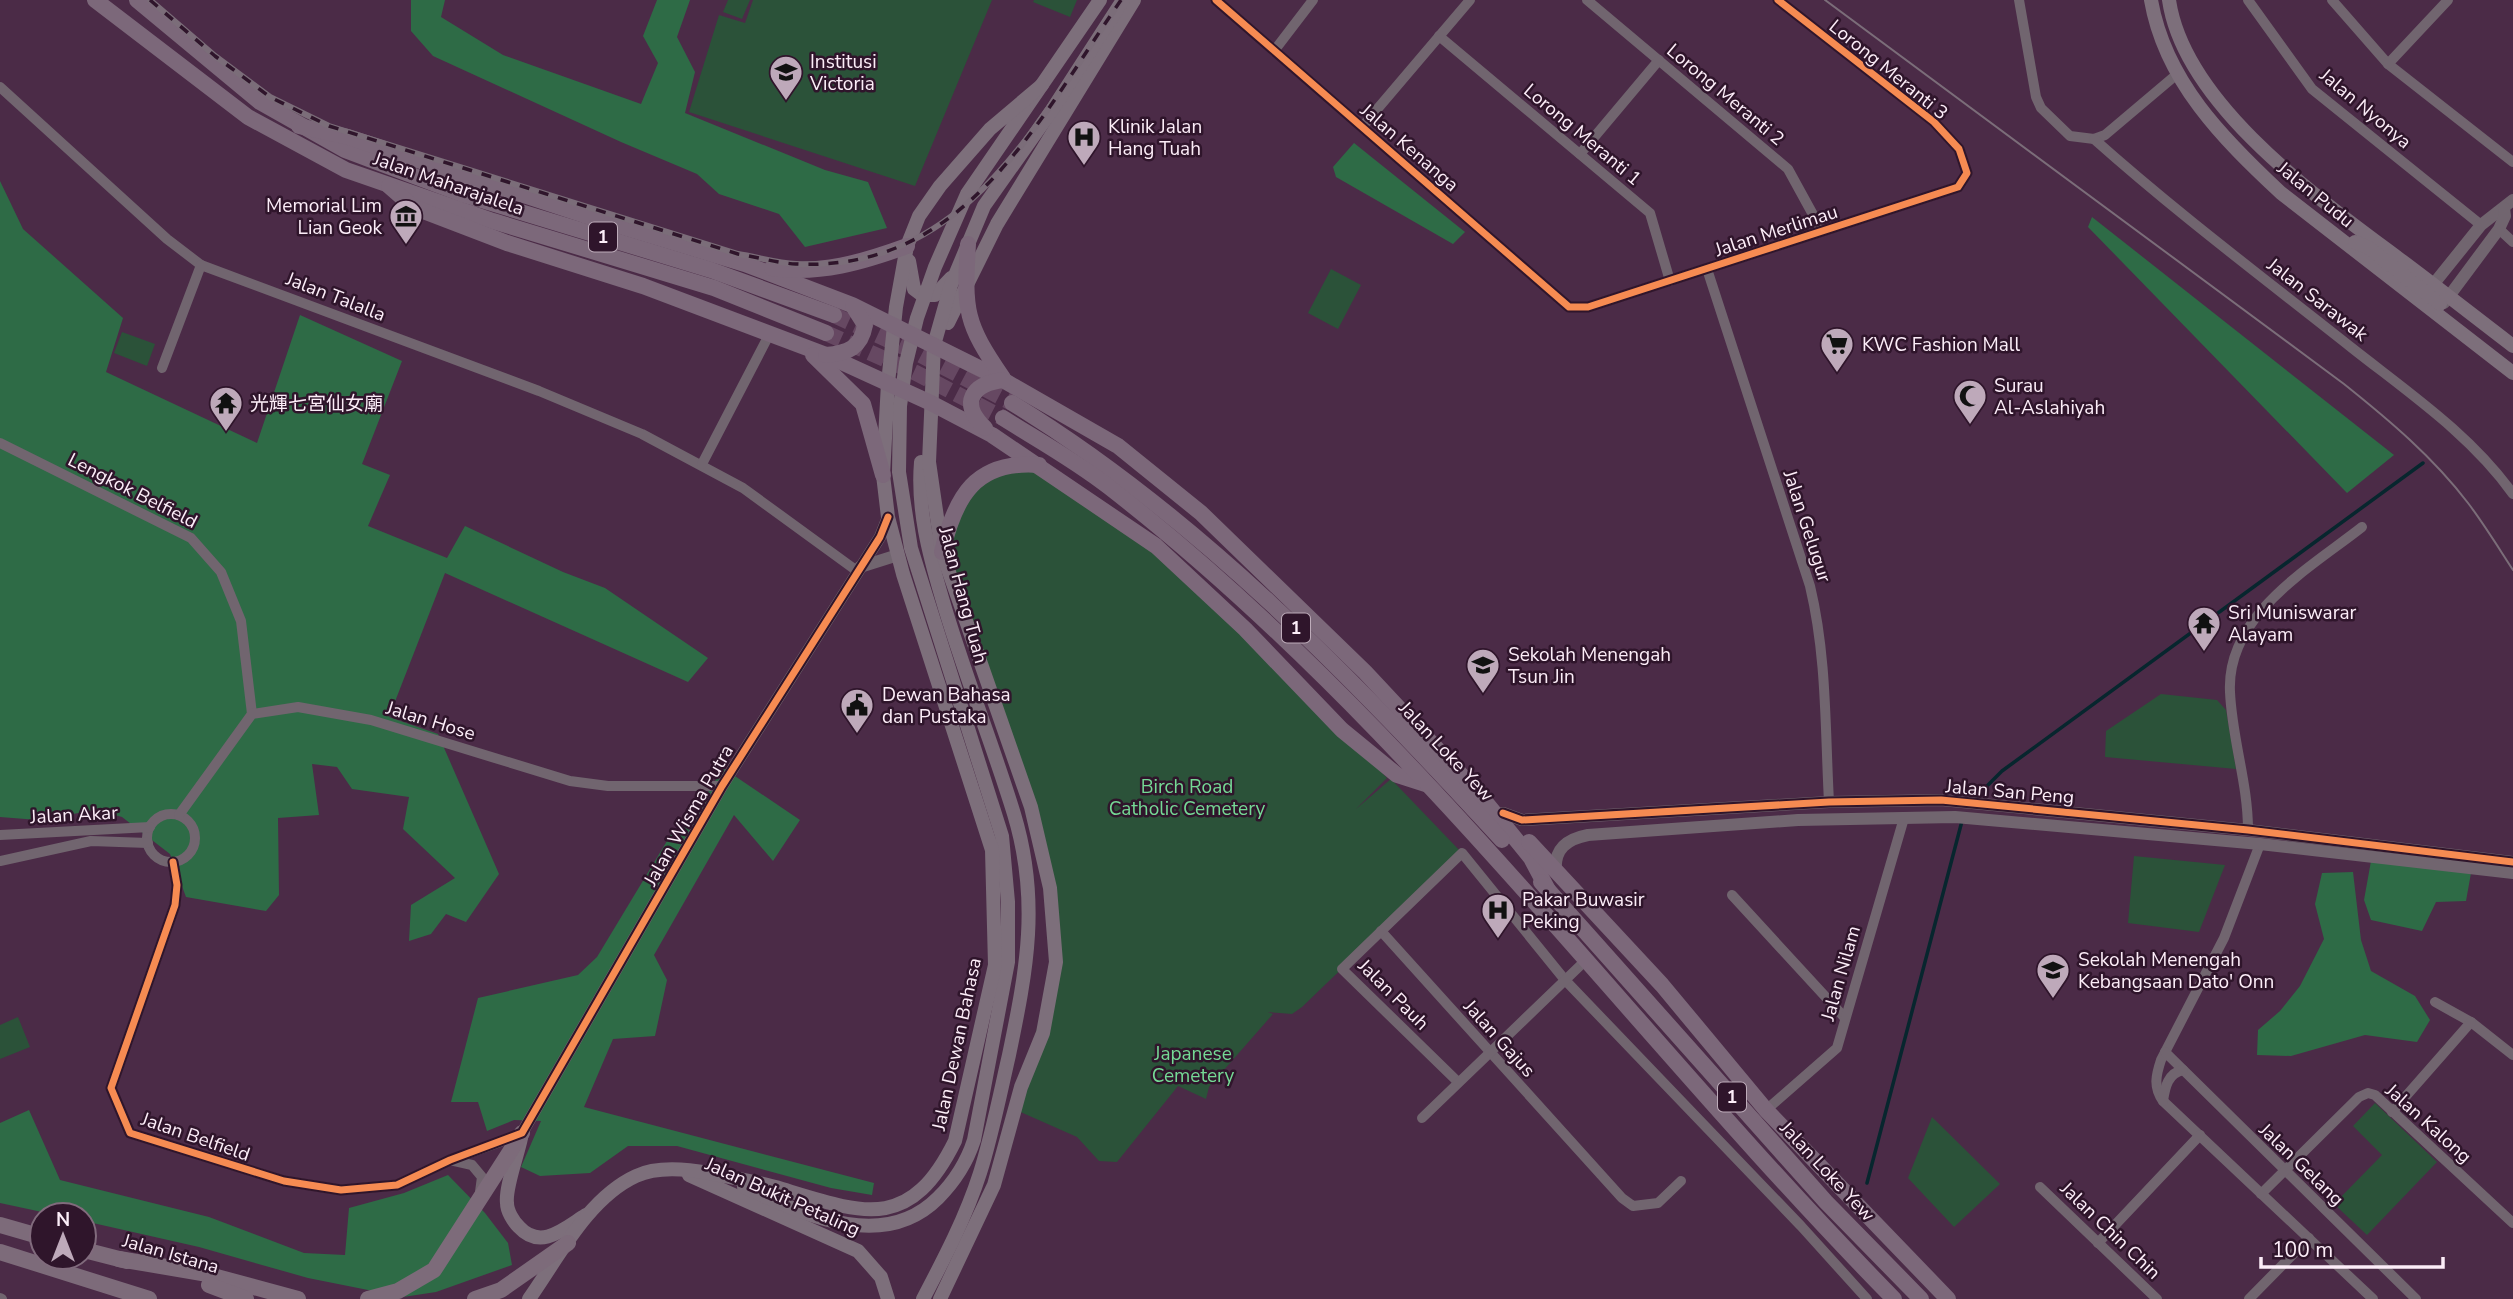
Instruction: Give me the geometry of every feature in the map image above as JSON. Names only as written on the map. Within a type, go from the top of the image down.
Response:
[{"type":"highway","name":"Jalan Maharajalela","points":[[95,0],[248,117],[346,170],[389,186],[714,288],[827,333]]},
{"type":"highway","name":"Jalan Maharajalela","points":[[137,0],[219,71],[299,126],[372,162],[462,194],[711,270],[834,315]]},
{"type":"highway","points":[[299,126],[360,140],[584,215],[745,264],[852,304],[1003,380],[1118,446],[1173,488],[1346,653],[1479,794],[1531,858],[1548,890]]},
{"type":"highway","points":[[389,186],[413,207],[826,355],[931,403],[992,435],[1041,465],[1156,546],[1245,629],[1342,730],[1397,775],[1429,785]]},
{"type":"highway","points":[[968,244],[968,318],[979,342],[1003,380]]},
{"type":"highway","points":[[745,264],[816,271],[864,261],[908,246]]},
{"type":"highway","points":[[826,355],[851,350],[860,343],[864,325],[852,304]]},
{"type":"highway","points":[[807,349],[863,404],[883,475]]},
{"type":"highway","points":[[992,435],[975,414],[973,396],[976,388],[985,382],[1003,380]]},
{"type":"highway","name":"Jalan Loke Yew","points":[[1012,402],[1076,442],[1196,535],[1384,715],[1548,890],[1826,1202],[1921,1299]]},
{"type":"highway","name":"Jalan Loke Yew","points":[[1003,418],[1107,485],[1180,544],[1429,785],[1813,1216],[1894,1299]]},
{"type":"highway","points":[[942,552],[950,516],[965,493],[984,476],[1004,467],[1041,465]]},
{"type":"highway","points":[[1479,794],[1503,813],[1662,985],[1766,1111],[1948,1299]]},
{"type":"main road","name":"Jalan Hang Tuah","points":[[717,1175],[805,1213],[850,1224],[879,1227],[901,1223],[918,1215],[945,1191],[968,1159],[1008,962],[1008,902],[1002,836],[911,548],[901,496],[898,442],[906,363],[917,318],[935,267],[967,194],[1100,0]]},
{"type":"main road","name":"Jalan Hang Tuah","points":[[934,345],[956,272],[984,206],[1052,110],[1124,0]]},
{"type":"main road","name":"Jalan Hang Tuah","points":[[923,1299],[980,1175],[1021,996],[1029,950],[1031,900],[1026,855],[1014,813],[957,649],[926,543],[920,468],[926,407],[948,321],[974,264],[1124,0]]},
{"type":"main road","name":"Jalan Pudu","points":[[2151,0],[2155,22],[2176,75],[2208,118],[2248,162],[2328,230],[2513,373]]},
{"type":"main road","name":"Jalan Pudu","points":[[2169,0],[2179,37],[2196,69],[2262,148],[2445,301],[2513,346]]},
{"type":"main road","name":"Jalan Hang Tuah","points":[[893,324],[908,246],[919,216],[940,186],[990,129],[1042,85]]},
{"type":"main road","points":[[2328,230],[2369,248],[2430,289]]},
{"type":"main road","points":[[908,246],[914,289],[922,295],[935,295],[956,272]]},
{"type":"main road","points":[[2445,301],[2513,361]]},
{"type":"main road","name":"Jalan Dewan Bahasa","points":[[529,1299],[594,1210],[612,1191],[640,1174],[678,1170],[717,1175],[776,1187],[852,1210],[896,1206],[921,1191],[944,1164],[955,1141],[995,965],[992,850],[888,517],[883,475],[893,324]]},
{"type":"main road","points":[[934,345],[929,462],[942,552],[1031,807],[1050,888],[1056,962],[1043,1033],[1021,1087],[994,1185],[940,1299]]},
{"type":"main road","points":[[969,1082],[977,1075],[990,1073],[1007,1077],[1021,1087]]},
{"type":"main road","points":[[368,1299],[398,1291],[434,1270],[479,1196],[522,1133]]},
{"type":"main road","points":[[522,1133],[506,1202],[518,1227],[532,1238],[548,1237],[594,1210]]},
{"type":"main road","name":"Jalan Bukit Petaling","points":[[678,1170],[858,1251],[881,1277],[888,1299]]},
{"type":"main road","points":[[0,1225],[28,1233]]},
{"type":"main road","points":[[475,1299],[501,1290],[568,1243]]},
{"type":"main road","points":[[0,1252],[149,1299]]},
{"type":"main road","name":"Jalan Istana","points":[[98,1254],[187,1277],[246,1299]]},
{"type":"main road","points":[[118,1259],[202,1273],[298,1299]]},
{"type":"main road","points":[[71,1273],[129,1299]]},
{"type":"street","name":"Jalan Kenanga","points":[[1216,0],[1569,307],[1588,307]]},
{"type":"street","points":[[1274,51],[1313,0]]},
{"type":"street","points":[[1362,127],[1470,0]]},
{"type":"street","name":"Lorong Meranti 2","points":[[1587,0],[1788,169],[1822,231]]},
{"type":"street","name":"Lorong Meranti 3","points":[[1777,0],[1934,122],[1959,149],[1967,173]]},
{"type":"street","name":"Jalan Sarawak","points":[[2019,0],[2032,86],[2041,108],[2070,136],[2094,139],[2154,192],[2441,418],[2495,468],[2513,494]]},
{"type":"street","name":"Jalan Nyonya","points":[[2248,0],[2312,89],[2481,225]]},
{"type":"street","points":[[2332,0],[2388,64],[2513,162]]},
{"type":"street","points":[[2388,64],[2448,0]]},
{"type":"street","name":"Lorong Meranti 1","points":[[1439,36],[1650,213],[1670,281]]},
{"type":"street","points":[[1580,154],[1659,60]]},
{"type":"street","points":[[2094,139],[2105,135],[2176,75]]},
{"type":"street","name":"Jalan Talalla","points":[[0,86],[167,239],[201,265],[596,413],[702,464],[762,500],[858,569]]},
{"type":"street","name":"Jalan Merlimau","points":[[1588,307],[1958,187],[1967,173]]},
{"type":"street","points":[[2430,289],[2481,225],[2509,204]]},
{"type":"street","points":[[2445,301],[2499,229],[2509,204]]},
{"type":"street","points":[[2499,229],[2513,242]]},
{"type":"street","points":[[162,368],[201,265]]},
{"type":"street","name":"Jalan Gelugur","points":[[1707,269],[1810,586],[1819,625],[1825,690],[1829,802]]},
{"type":"street","points":[[702,464],[770,333]]},
{"type":"street","name":"Lengkok Belfield","points":[[0,443],[191,538],[221,572],[241,621],[253,714]]},
{"type":"street","name":"Jalan Wisma Putra","points":[[522,1133],[722,786],[880,537],[888,517]]},
{"type":"street","points":[[2248,830],[2248,799],[2230,691],[2238,649],[2260,610],[2362,527]]},
{"type":"street","points":[[858,569],[898,555]]},
{"type":"street","name":"Jalan Hose","points":[[253,714],[298,707],[371,720],[570,780],[595,785],[722,786]]},
{"type":"street","points":[[178,816],[253,714]]},
{"type":"street","name":"Jalan San Peng","points":[[1503,813],[1522,820],[1829,802],[1958,801],[2248,830],[2513,862]]},
{"type":"street","points":[[1798,820],[1819,811],[1829,802],[1854,818]]},
{"type":"street","points":[[164,816],[178,816],[192,825],[195,841],[188,856],[173,862],[159,859],[148,843],[150,827],[164,816]]},
{"type":"street","points":[[1585,816],[1569,827],[1573,832],[1588,835]]},
{"type":"street","name":"Jalan San Peng","points":[[1556,871],[1556,855],[1560,849],[1576,837],[1588,835],[1798,820],[1955,817],[2260,844],[2513,873]]},
{"type":"street","name":"Jalan Nilam","points":[[1766,1111],[1837,1048],[1904,818]]},
{"type":"street","name":"Jalan Akar","points":[[0,835],[150,827]]},
{"type":"street","points":[[0,861],[91,841],[148,843]]},
{"type":"street","points":[[2260,844],[2224,938],[2165,1052],[2155,1082],[2163,1101],[2373,1299]]},
{"type":"street","points":[[1381,931],[1462,853],[1565,980],[1801,1226],[1867,1299]]},
{"type":"street","name":"Jalan Belfield","points":[[173,862],[177,885],[175,905],[111,1088],[130,1133],[284,1181],[341,1191],[397,1185],[450,1160],[522,1133]]},
{"type":"street","points":[[1735,898],[1845,1018]]},
{"type":"street","name":"Jalan Gajus","points":[[1381,931],[1622,1198],[1633,1206],[1658,1203],[1681,1181]]},
{"type":"street","name":"Jalan Pauh","points":[[1381,931],[1342,969],[1458,1082]]},
{"type":"street","points":[[1422,1118],[1586,960]]},
{"type":"street","points":[[2435,1002],[2471,1022],[2513,1055]]},
{"type":"street","points":[[2392,1112],[2471,1022]]},
{"type":"street","name":"Jalan Gelang","points":[[2165,1052],[2416,1299]]},
{"type":"street","points":[[2163,1101],[2168,1080],[2183,1070]]},
{"type":"street","name":"Jalan Kalong","points":[[2261,1194],[2359,1097],[2368,1093],[2375,1095],[2513,1223]]},
{"type":"street","points":[[2098,1243],[2200,1135]]},
{"type":"street","points":[[450,1160],[472,1165],[482,1177],[479,1196]]},
{"type":"street","name":"Jalan Chin Chin","points":[[2040,1187],[2157,1299]]},
{"type":"street","points":[[2249,1299],[2309,1238]]},
{"type":"green space","points":[[411,0],[445,0],[441,17],[503,55],[641,104],[658,63],[643,36],[657,0],[690,0],[677,37],[695,72],[685,113],[825,170],[868,182],[887,228],[805,247],[779,214],[719,194],[697,174],[433,56],[411,31]]},
{"type":"green space","points":[[728,0],[750,0],[742,19],[723,12]]},
{"type":"green space","points":[[753,0],[992,0],[915,186],[689,112],[719,15],[745,23]]},
{"type":"green space","points":[[1077,0],[1070,17],[1033,2]]},
{"type":"green space","points":[[1354,143],[1465,232],[1453,244],[1336,177],[1333,167]]},
{"type":"green space","points":[[0,181],[23,229],[123,318],[106,372],[257,443],[300,315],[402,361],[362,464],[390,475],[368,526],[447,558],[465,526],[563,572],[605,588],[708,658],[688,682],[445,573],[389,717],[438,734],[499,874],[466,922],[446,914],[431,934],[409,941],[411,905],[455,878],[403,829],[409,797],[352,789],[337,767],[312,764],[319,815],[278,818],[279,895],[266,911],[186,897],[170,854],[122,817],[96,810],[38,820],[0,817]]},
{"type":"green space","points":[[2092,217],[2394,455],[2347,493],[2088,227]]},
{"type":"green space","points":[[1331,269],[1361,285],[1338,329],[1308,313]]},
{"type":"green space","points":[[122,332],[155,344],[147,366],[114,353]]},
{"type":"green space","name":"Birch Road Catholic Cemetery","points":[[1013,465],[1041,465],[1135,535],[1273,658],[1387,778],[1356,809],[1391,779],[1462,853],[1302,1007],[1292,1014],[1268,1012],[1273,1014],[1209,1087],[1206,1099],[1178,1086],[1117,1162],[1099,1161],[1077,1137],[1014,1109],[1056,962],[1050,888],[952,581],[948,547],[973,486]]},
{"type":"green space","points":[[2161,694],[2217,700],[2226,710],[2236,769],[2105,757],[2106,731]]},
{"type":"green space","points":[[723,768],[800,820],[773,861],[734,815],[654,955],[667,980],[655,1036],[613,1039],[584,1107],[874,1183],[872,1195],[831,1188],[677,1146],[628,1146],[590,1173],[540,1176],[521,1167],[541,1121],[514,1120],[487,1131],[478,1102],[451,1102],[478,998],[578,975],[597,957],[673,831],[689,823]]},
{"type":"green space","points":[[2134,856],[2225,865],[2199,932],[2128,923]]},
{"type":"green space","points":[[2371,861],[2471,873],[2466,901],[2436,902],[2422,931],[2371,920],[2364,900]]},
{"type":"green space","points":[[2353,872],[2361,940],[2371,971],[2415,996],[2430,1020],[2417,1042],[2365,1035],[2291,1056],[2257,1055],[2258,1030],[2280,1011],[2300,986],[2324,939],[2315,904],[2322,873]]},
{"type":"green space","points":[[18,1017],[30,1047],[0,1059],[0,1025]]},
{"type":"green space","points":[[2375,1103],[2437,1162],[2367,1235],[2334,1204],[2382,1155],[2353,1126]]},
{"type":"green space","points":[[29,1110],[60,1180],[209,1217],[304,1253],[345,1255],[349,1208],[404,1193],[448,1175],[485,1213],[508,1243],[512,1265],[436,1292],[403,1297],[308,1278],[199,1247],[98,1224],[98,1201],[28,1201],[28,1209],[0,1203],[0,1123]]},
{"type":"green space","points":[[1932,1117],[2000,1184],[1954,1227],[1908,1178]]},
{"type":"waterway","points":[[1974,799],[2002,771],[2423,463]]},
{"type":"waterway","points":[[1867,1183],[1962,821]]},
{"type":"tunnel","points":[[834,315],[921,355],[1012,403]]},
{"type":"tunnel","points":[[826,333],[916,373],[1003,418]]},
{"type":"tram line","points":[[1825,0],[2377,411],[2410,440],[2454,486],[2480,519],[2513,570]]},
{"type":"railway","points":[[150,0],[215,56],[270,97],[329,126],[738,254],[796,264],[856,260],[907,243],[952,216],[992,180],[1027,138],[1121,0]]},
{"type":"cycle path","points":[[1216,0],[1569,307],[1588,307],[1958,187],[1967,173],[1959,149],[1934,122],[1778,0]]},
{"type":"cycle path","points":[[173,862],[177,885],[175,905],[111,1088],[130,1133],[284,1181],[341,1190],[397,1185],[450,1160],[522,1133],[722,786],[880,537],[888,517]]},
{"type":"cycle path","points":[[1503,813],[1522,820],[1829,802],[1941,800],[2248,830],[2513,862]]},
{"type":"place","name":"Institusi Victoria","points":[[786,102]]},
{"type":"place","name":"Klinik Jalan Hang Tuah","points":[[1084,167]]},
{"type":"place","name":"Memorial Lim Lian Geok","points":[[406,246]]},
{"type":"place","name":"KWC Fashion Mall","points":[[1837,374]]},
{"type":"place","name":"Surau Al-Aslahiyah","points":[[1970,426]]},
{"type":"place","name":"光輝七宮仙女廟","points":[[226,433]]},
{"type":"place","name":"Sri Muniswarar Alayam","points":[[2204,653]]},
{"type":"place","name":"Sekolah Menengah Tsun Jin","points":[[1483,695]]},
{"type":"place","name":"Dewan Bahasa dan Pustaka","points":[[857,735]]},
{"type":"place","name":"Pakar Buwasir Peking","points":[[1498,940]]},
{"type":"place","name":"Sekolah Menengah Kebangsaan Dato' Onn","points":[[2053,1000]]},
{"type":"park label","name":"Japanese Cemetery","points":[[1193,1064]]}]
